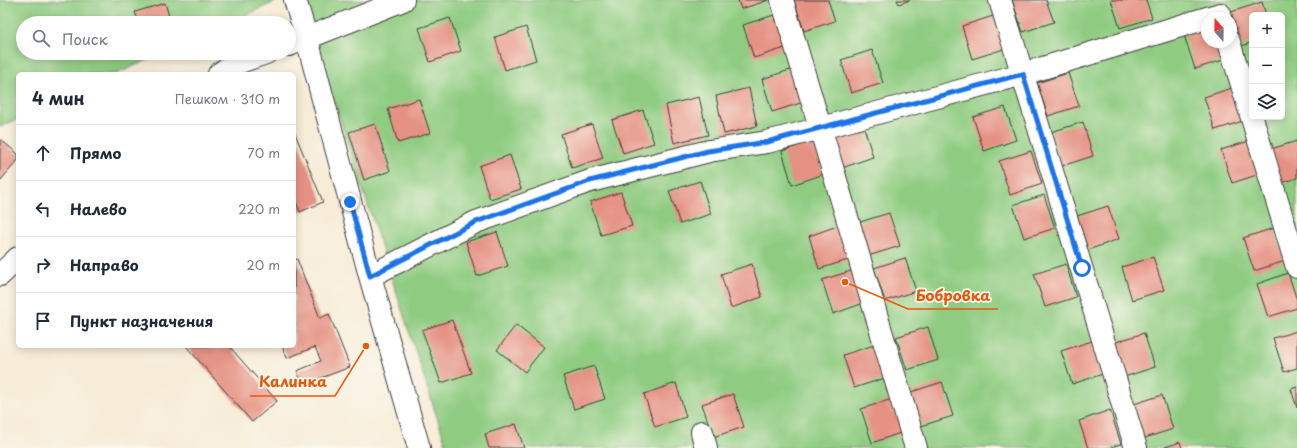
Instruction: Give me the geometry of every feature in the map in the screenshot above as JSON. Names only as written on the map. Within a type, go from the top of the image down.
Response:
[{"type":"street","points":[[295,0],[298,42],[370,276],[419,448]]},
{"type":"street","points":[[298,42],[403,0]]},
{"type":"street","points":[[782,0],[916,448]]},
{"type":"street","points":[[1000,0],[1136,448]]},
{"type":"street","points":[[370,276],[476,222],[590,181],[708,151],[767,142],[1023,74],[1219,11]]},
{"type":"street","points":[[1231,48],[1297,267]]},
{"type":"street","points":[[222,72],[237,63],[246,60]]},
{"type":"street","points":[[0,275],[16,260]]},
{"type":"green space","points":[[0,0],[279,0],[244,16],[16,16],[16,60],[147,60],[120,72],[16,72],[16,120],[0,127]]},
{"type":"green space","points":[[301,0],[1297,0],[1297,448],[447,448]]},
{"type":"building","points":[[738,0],[769,0],[741,9]]},
{"type":"building","points":[[794,0],[828,0],[835,21],[804,31]]},
{"type":"building","points":[[897,0],[910,0],[899,4]]},
{"type":"building","points":[[1012,0],[1046,0],[1054,22],[1023,32]]},
{"type":"building","points":[[1111,0],[1146,0],[1152,18],[1120,28]]},
{"type":"building","points":[[1262,2],[1265,12],[1249,12],[1249,43],[1242,46],[1237,31],[1237,12],[1231,12]]},
{"type":"building","points":[[165,3],[169,16],[136,16],[135,12]]},
{"type":"building","points":[[774,15],[785,48],[754,58],[743,25]]},
{"type":"building","points":[[993,16],[1004,49],[972,59],[962,26]]},
{"type":"building","points":[[450,18],[461,51],[430,62],[419,28]]},
{"type":"building","points":[[526,27],[536,60],[505,70],[495,37]]},
{"type":"building","points":[[1201,30],[1201,48],[1223,48],[1226,59],[1195,69],[1184,35]]},
{"type":"building","points":[[872,50],[883,83],[851,93],[841,60]]},
{"type":"building","points":[[793,69],[804,102],[772,112],[762,79]]},
{"type":"building","points":[[1068,73],[1079,106],[1048,116],[1037,83]]},
{"type":"building","points":[[1235,87],[1246,120],[1215,130],[1204,97]]},
{"type":"building","points":[[749,88],[757,126],[724,134],[716,96]]},
{"type":"building","points":[[699,97],[708,135],[674,143],[666,105]]},
{"type":"building","points":[[419,99],[430,133],[398,143],[388,109]]},
{"type":"building","points":[[1005,107],[1016,140],[984,151],[973,117]]},
{"type":"building","points":[[643,110],[654,143],[623,153],[612,120]]},
{"type":"building","points":[[1083,122],[1093,156],[1062,166],[1051,132]]},
{"type":"building","points":[[375,124],[390,171],[364,180],[349,132]]},
{"type":"building","points":[[592,124],[603,158],[572,168],[561,134]]},
{"type":"building","points":[[863,124],[873,157],[842,168],[831,134]]},
{"type":"building","points":[[296,136],[323,202],[300,212],[296,202]]},
{"type":"building","points":[[0,139],[16,152],[16,162],[0,181]]},
{"type":"building","points":[[1252,140],[1263,173],[1232,183],[1221,150]]},
{"type":"building","points":[[813,141],[824,174],[792,185],[782,151]]},
{"type":"building","points":[[1297,141],[1297,178],[1281,183],[1271,149]]},
{"type":"building","points":[[1031,151],[1042,184],[1010,195],[999,161]]},
{"type":"building","points":[[510,155],[521,189],[490,199],[479,166]]},
{"type":"building","points":[[700,181],[711,214],[680,224],[669,191]]},
{"type":"building","points":[[621,192],[632,226],[601,235],[590,202]]},
{"type":"building","points":[[1044,195],[1055,228],[1024,238],[1013,205]]},
{"type":"building","points":[[1108,206],[1119,239],[1088,250],[1077,216]]},
{"type":"building","points":[[889,213],[900,246],[868,256],[857,223]]},
{"type":"building","points":[[840,225],[851,259],[819,269],[809,236]]},
{"type":"building","points":[[1274,228],[1285,261],[1254,271],[1243,238]]},
{"type":"building","points":[[497,232],[508,266],[477,276],[466,242]]},
{"type":"building","points":[[1153,257],[1164,290],[1132,300],[1122,267]]},
{"type":"building","points":[[905,258],[916,291],[885,301],[874,268]]},
{"type":"building","points":[[296,259],[320,318],[329,314],[350,367],[303,385],[297,371],[321,361],[315,347],[287,358],[283,348],[296,348]]},
{"type":"building","points":[[752,264],[762,297],[731,308],[721,274]]},
{"type":"building","points":[[1066,264],[1076,297],[1045,307],[1034,274]]},
{"type":"building","points":[[854,270],[864,303],[833,314],[822,280]]},
{"type":"building","points":[[1288,273],[1297,300],[1297,308],[1268,317],[1257,284]]},
{"type":"building","points":[[452,320],[471,373],[441,383],[422,330]]},
{"type":"building","points":[[516,325],[544,347],[525,372],[497,350]]},
{"type":"building","points":[[928,327],[938,360],[907,370],[896,337]]},
{"type":"building","points":[[1297,331],[1297,368],[1284,372],[1273,338]]},
{"type":"building","points":[[1144,333],[1155,367],[1124,377],[1113,343]]},
{"type":"building","points":[[1092,341],[1103,374],[1072,384],[1061,351]]},
{"type":"building","points":[[874,345],[885,378],[854,388],[843,355]]},
{"type":"building","points":[[188,348],[231,348],[277,401],[252,422]]},
{"type":"building","points":[[594,366],[605,399],[574,409],[563,376]]},
{"type":"building","points":[[942,382],[953,416],[921,426],[911,392]]},
{"type":"building","points":[[676,383],[686,417],[655,427],[644,394]]},
{"type":"building","points":[[1297,387],[1297,408],[1291,389]]},
{"type":"building","points":[[733,394],[744,427],[713,437],[702,404]]},
{"type":"building","points":[[1162,395],[1173,429],[1142,439],[1131,405]]},
{"type":"building","points":[[892,399],[903,432],[872,443],[861,409]]},
{"type":"building","points":[[1110,410],[1121,444],[1108,448],[1088,448],[1079,421]]},
{"type":"building","points":[[516,424],[524,448],[489,448],[485,434]]},
{"type":"building","points":[[1180,442],[1182,448],[1163,448]]},
{"type":"place","name":"Бобровка","points":[[845,282]]},
{"type":"place","name":"Калинка","points":[[366,346]]},
{"type":"route","points":[[350,202],[370,276],[476,222],[590,181],[708,151],[767,142],[1023,74],[1082,268]]}]
